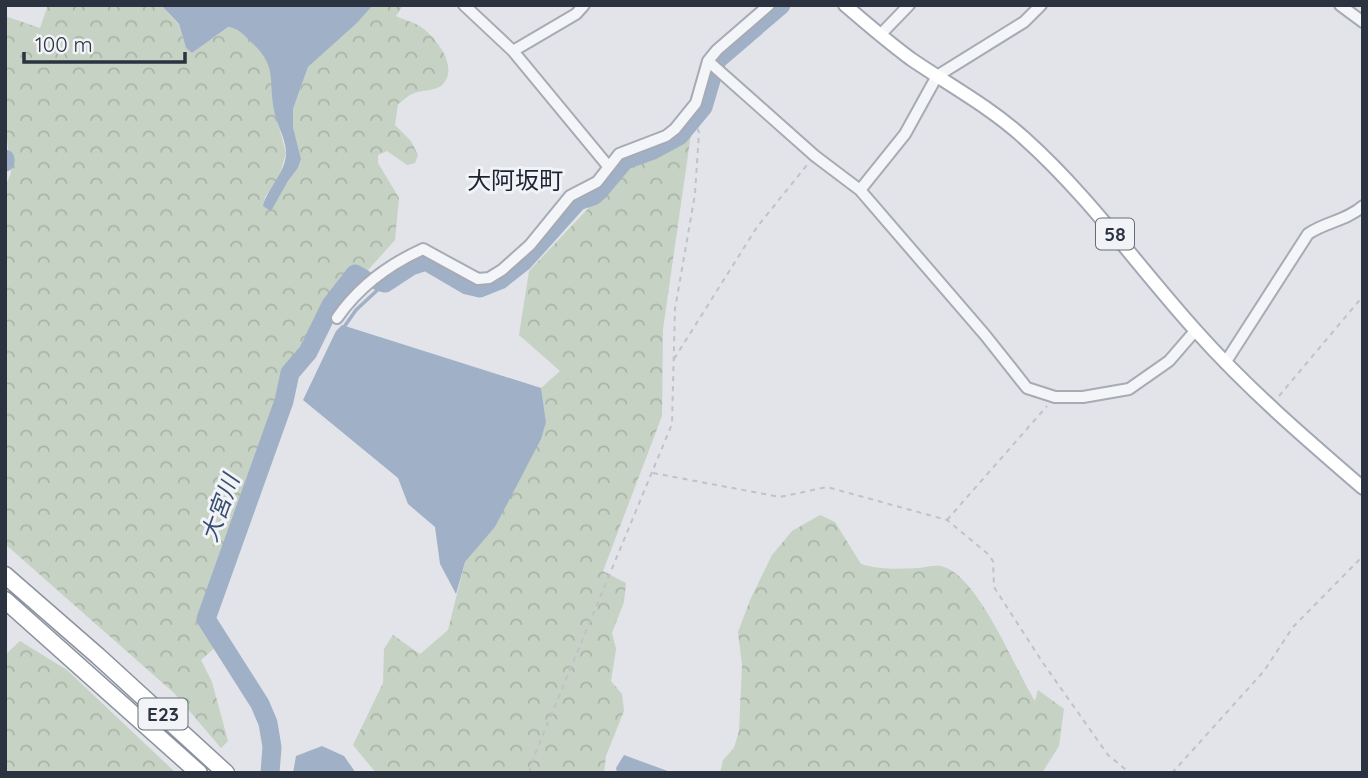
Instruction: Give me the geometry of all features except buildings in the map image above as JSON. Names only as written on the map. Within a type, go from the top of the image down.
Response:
[{"type":"highway","name":"E23","points":[[5,575],[226,773]]},
{"type":"highway","name":"E23","points":[[5,600],[199,773]]},
{"type":"main road","name":"58","points":[[845,5],[880,35],[1023,136],[1059,171],[1225,363],[1269,408],[1363,488]]},
{"type":"street","points":[[464,5],[513,51],[608,166]]},
{"type":"street","points":[[513,51],[576,14],[584,5]]},
{"type":"street","points":[[337,318],[374,277],[423,249],[478,279],[489,278],[502,270],[544,230],[570,197],[597,182],[608,166],[625,151],[666,136],[692,117],[717,50],[769,5]]},
{"type":"street","points":[[880,35],[909,5]]},
{"type":"street","points":[[860,190],[905,134],[937,76],[1024,22],[1041,5]]},
{"type":"street","points":[[1340,5],[1363,22]]},
{"type":"street","points":[[712,64],[815,156],[860,190],[1027,388],[1055,397],[1083,397],[1129,389],[1169,361],[1195,331]]},
{"type":"street","points":[[1225,363],[1308,234],[1344,220],[1363,206]]},
{"type":"path","points":[[529,773],[534,754],[672,424],[675,309],[695,194],[699,132],[692,117]]},
{"type":"path","points":[[674,360],[757,227],[815,156]]},
{"type":"path","points":[[1269,408],[1363,296]]},
{"type":"path","points":[[947,520],[1055,397]]},
{"type":"path","points":[[652,473],[780,497],[827,487],[947,520],[988,554],[993,561],[994,587],[1043,663],[1108,755],[1130,773]]},
{"type":"path","points":[[1172,773],[1264,671],[1293,627],[1363,555]]},
{"type":"green space","points":[[48,5],[161,5],[179,25],[186,48],[192,53],[228,27],[237,28],[262,51],[271,68],[274,109],[286,153],[279,177],[265,197],[264,206],[271,210],[301,159],[293,127],[293,109],[308,67],[373,5],[403,5],[396,16],[427,32],[439,45],[447,61],[447,77],[443,84],[412,94],[398,104],[395,125],[411,141],[418,155],[415,163],[407,165],[387,151],[378,155],[378,163],[399,198],[395,240],[310,338],[286,375],[269,416],[233,553],[210,621],[219,644],[201,660],[212,682],[228,741],[221,748],[174,693],[5,544],[5,187],[11,173],[5,123],[5,16],[40,28]]},
{"type":"green space","points":[[691,134],[663,329],[662,416],[603,571],[626,583],[624,602],[612,633],[616,649],[611,681],[622,694],[624,711],[606,756],[604,773],[376,773],[353,745],[383,683],[384,649],[393,635],[420,654],[448,630],[465,562],[495,527],[546,422],[541,388],[560,371],[519,335],[529,271],[632,162]]},
{"type":"green space","points":[[820,515],[835,522],[861,564],[890,569],[941,566],[955,573],[968,586],[982,604],[1035,701],[1038,690],[1064,709],[1059,746],[1042,773],[720,773],[723,760],[734,748],[739,731],[742,665],[738,632],[750,600],[772,555],[792,531]]},
{"type":"green space","points":[[20,641],[67,670],[176,773],[5,773],[5,655]]},
{"type":"water","points":[[161,5],[373,5],[308,67],[293,109],[293,127],[301,159],[271,211],[263,206],[284,166],[286,151],[275,115],[270,73],[265,58],[243,34],[228,27],[192,53],[186,48],[179,24]]},
{"type":"water","points":[[342,325],[541,388],[546,422],[541,439],[495,527],[465,562],[456,594],[440,564],[435,527],[408,504],[398,478],[303,400],[336,331]]},
{"type":"water","points":[[322,746],[344,756],[356,773],[293,773],[296,756]]},
{"type":"water","points":[[624,755],[673,773],[617,773],[616,768]]},
{"type":"waterway","name":"大宮川","points":[[378,281],[385,283],[411,266],[426,261],[467,285],[480,288],[500,280],[524,261],[578,201],[599,191],[625,160],[653,150],[679,136],[703,107],[717,60],[781,5]]},
{"type":"waterway","name":"大宮川","points":[[270,773],[272,747],[268,723],[260,704],[206,619],[284,401],[290,373],[308,352],[331,305],[355,274],[364,279]]},
{"type":"waterway","points":[[344,327],[356,310],[385,283]]},
{"type":"district","name":"大阿坂町","points":[[515,181]]}]
